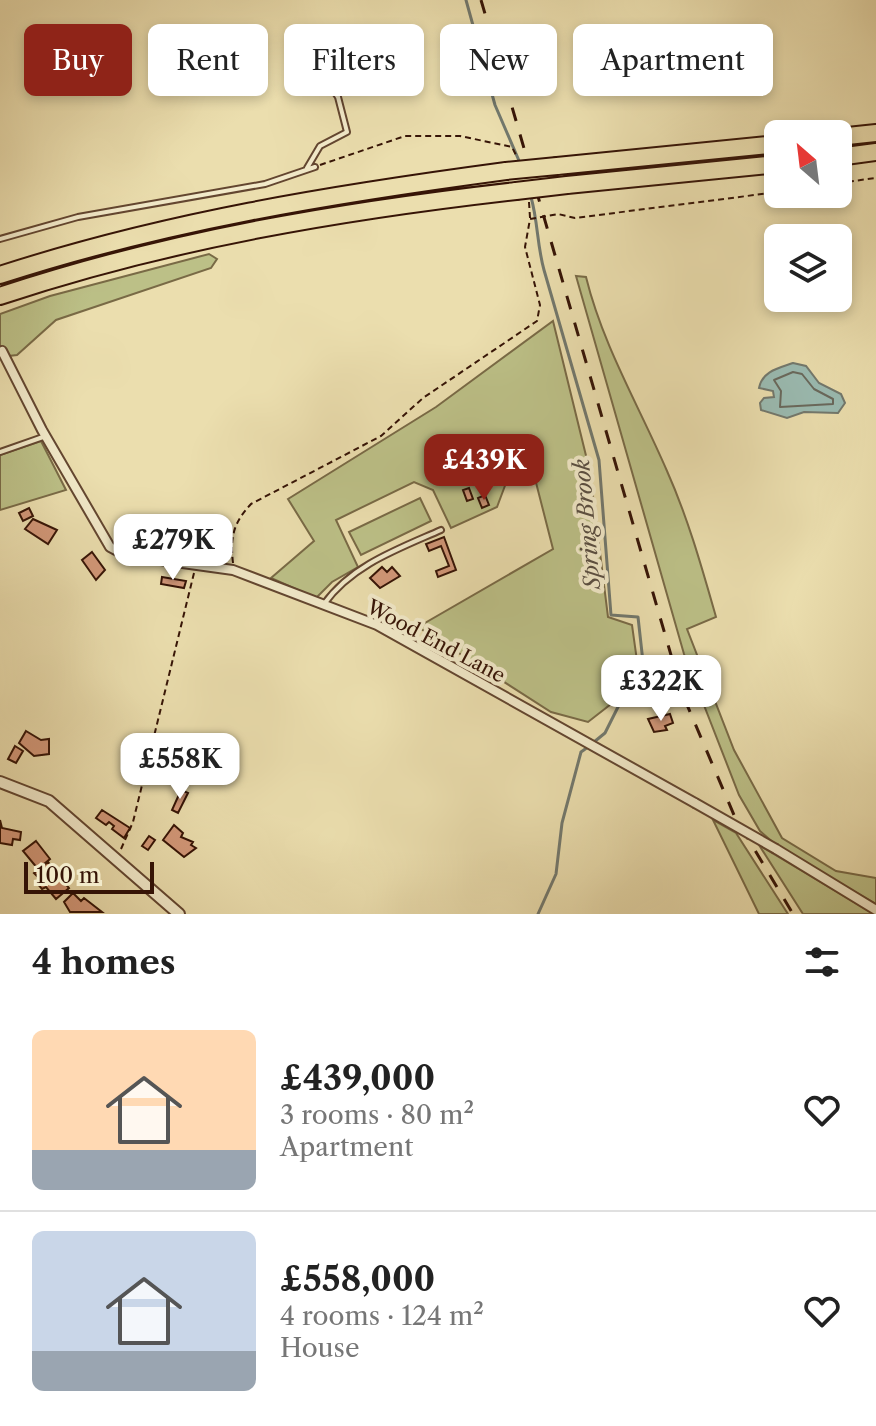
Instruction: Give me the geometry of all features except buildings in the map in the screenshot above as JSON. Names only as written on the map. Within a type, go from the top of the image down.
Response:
[{"type":"highway","points":[[852,136],[876,133]]},
{"type":"highway","points":[[0,275],[194,221],[319,197],[506,171],[764,145]]},
{"type":"highway","points":[[852,155],[876,152]]},
{"type":"highway","points":[[0,296],[148,252],[260,227],[394,205],[764,165]]},
{"type":"street","name":"Wood End Lane","points":[[2,351],[46,436],[110,547],[125,555],[233,570],[377,625],[776,849],[876,910]]},
{"type":"street","points":[[0,782],[49,801],[179,914]]},
{"type":"lane","points":[[306,170],[320,146],[347,132],[337,96]]},
{"type":"lane","points":[[0,239],[78,217],[265,184],[315,167]]},
{"type":"lane","points":[[0,452],[46,436]]},
{"type":"lane","points":[[324,604],[336,588],[356,572],[441,530]]},
{"type":"path","points":[[315,167],[405,136],[460,136],[512,147]]},
{"type":"path","points":[[852,181],[876,178]]},
{"type":"path","points":[[233,570],[230,539],[239,517],[251,504],[381,436],[423,398],[537,321],[540,305],[525,247],[530,219],[603,215],[764,194]]},
{"type":"path","points":[[117,858],[133,822],[196,564]]},
{"type":"green space","points":[[209,254],[217,259],[211,268],[56,320],[17,355],[0,357],[0,314],[50,296]]},
{"type":"green space","points":[[576,276],[586,277],[612,352],[667,471],[688,525],[716,617],[687,629],[734,750],[782,838],[836,871],[876,878],[876,904],[784,852],[760,831],[739,795],[684,654]]},
{"type":"green space","points":[[553,321],[590,472],[608,617],[632,625],[638,668],[611,704],[588,722],[551,712],[418,627],[553,549],[531,463],[506,483],[497,507],[451,528],[433,490],[414,482],[336,520],[358,567],[332,582],[316,598],[271,578],[314,541],[288,499],[436,407]]},
{"type":"green space","points":[[41,441],[66,490],[0,510],[0,455]]},
{"type":"green space","points":[[420,498],[431,521],[361,555],[349,532]]},
{"type":"green space","points":[[713,820],[736,833],[788,914],[759,914]]},
{"type":"green space","points":[[759,845],[874,914],[803,914]]},
{"type":"water","points":[[793,363],[806,366],[819,383],[841,394],[845,403],[838,413],[804,412],[787,418],[761,410],[760,403],[764,398],[774,397],[773,391],[759,388],[761,382],[772,371]]},
{"type":"waterway","name":"Spring Brook","points":[[466,0],[495,105],[520,163]]},
{"type":"waterway","name":"Spring Brook","points":[[531,197],[544,270],[599,460],[611,615],[638,617],[644,671],[626,691],[605,733],[594,742]]},
{"type":"waterway","name":"Spring Brook","points":[[538,914],[556,874],[562,823],[581,752],[588,747]]},
{"type":"railway","points":[[481,0],[682,693],[734,815],[793,914]]}]
